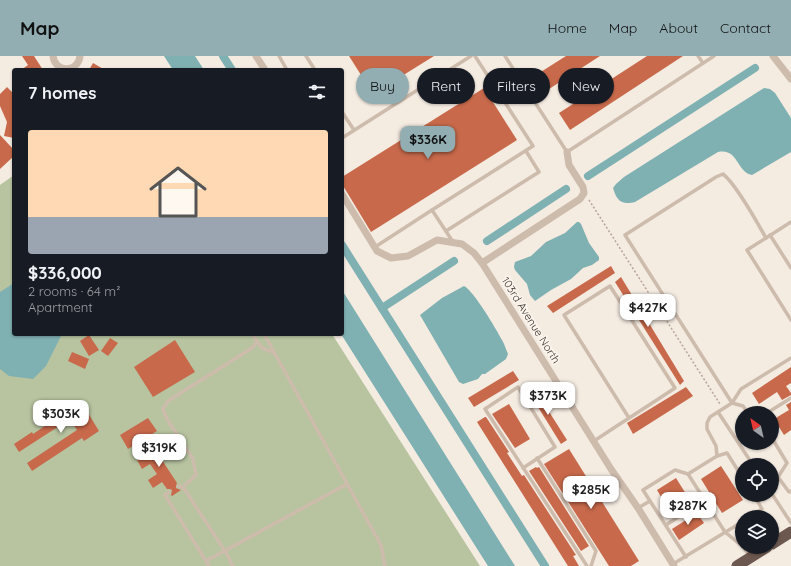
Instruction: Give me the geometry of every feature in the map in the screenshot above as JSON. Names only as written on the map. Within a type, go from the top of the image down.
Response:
[{"type":"highway","points":[[779,540],[791,532]]},
{"type":"highway","points":[[737,566],[756,554]]},
{"type":"street","points":[[53,56],[54,63],[62,68]]},
{"type":"street","points":[[70,68],[74,67],[77,64],[80,56]]},
{"type":"street","points":[[256,56],[263,68]]},
{"type":"street","points":[[773,56],[791,79]]},
{"type":"street","points":[[482,263],[580,199],[584,193],[583,187],[569,164],[567,152]]},
{"type":"street","name":"103rd Avenue North","points":[[344,197],[378,251],[391,258],[408,256],[437,240],[462,244],[474,253],[482,263],[638,508],[673,566]]},
{"type":"lane","points":[[278,56],[286,68]]},
{"type":"lane","points":[[306,56],[314,68]]},
{"type":"lane","points":[[344,137],[472,56]]},
{"type":"lane","points":[[375,247],[533,146],[475,56]]},
{"type":"lane","points":[[505,56],[567,152],[714,56]]},
{"type":"lane","points":[[698,56],[703,63]]},
{"type":"lane","points":[[344,115],[354,130]]},
{"type":"lane","points":[[446,231],[539,172],[526,151]]},
{"type":"lane","points":[[744,406],[732,403],[625,235],[723,174],[727,177],[766,238]]},
{"type":"lane","points":[[432,210],[454,243]]},
{"type":"lane","points":[[790,224],[747,250],[791,320]]},
{"type":"lane","points":[[770,235],[791,268]]},
{"type":"lane","points":[[594,441],[675,388],[610,286],[564,315],[629,418]]},
{"type":"lane","points":[[253,336],[262,348],[274,353]]},
{"type":"lane","points":[[265,336],[381,546],[385,566]]},
{"type":"lane","points":[[234,566],[181,486],[196,475],[193,459],[168,419],[163,408],[168,400],[252,348],[257,342]]},
{"type":"lane","points":[[717,456],[716,446],[707,429],[707,424],[710,417],[732,403],[741,389],[791,358]]},
{"type":"lane","points":[[523,468],[555,446],[518,387],[485,409],[523,468],[587,566]]},
{"type":"lane","points":[[779,406],[791,398]]},
{"type":"lane","points":[[718,412],[748,458]]},
{"type":"lane","points":[[779,450],[787,463],[779,475]]},
{"type":"lane","points":[[688,474],[717,456],[727,453],[735,466]]},
{"type":"lane","points":[[537,458],[596,551],[591,566]]},
{"type":"lane","points":[[686,557],[643,490],[675,470],[688,474],[725,532],[735,540]]},
{"type":"lane","points":[[779,478],[789,492],[791,491]]},
{"type":"lane","points":[[206,561],[347,484]]},
{"type":"lane","points":[[169,492],[165,495],[209,566]]},
{"type":"lane","points":[[638,508],[650,500]]},
{"type":"lane","points":[[666,525],[704,500]]},
{"type":"lane","points":[[758,502],[762,508],[759,510]]},
{"type":"lane","points":[[777,502],[791,523]]},
{"type":"lane","points":[[673,566],[735,526]]},
{"type":"path","points":[[584,193],[723,409]]},
{"type":"green space","points":[[12,176],[12,336],[333,336],[480,566],[0,566],[0,185]]},
{"type":"water","points":[[164,56],[195,56],[203,68],[172,68]]},
{"type":"water","points":[[764,88],[770,89],[775,93],[791,118],[791,152],[752,175],[743,170],[730,153],[718,152],[635,202],[626,203],[618,199],[613,188],[624,177]]},
{"type":"water","points":[[577,222],[581,224],[589,243],[599,257],[599,260],[592,265],[583,268],[571,279],[535,301],[530,295],[527,284],[515,270],[515,262],[531,256],[546,242],[565,233]]},
{"type":"water","points":[[12,284],[12,336],[61,336],[46,366],[33,379],[9,376],[0,369],[0,292]]},
{"type":"water","points":[[464,286],[473,295],[495,328],[508,354],[506,359],[485,374],[482,374],[478,379],[463,384],[459,382],[420,315],[442,298]]},
{"type":"water","points":[[344,293],[515,566],[488,566],[342,336],[344,336]]},
{"type":"building","points":[[22,56],[34,56],[42,68],[24,68],[28,65]]},
{"type":"building","points":[[349,56],[434,56],[409,72],[409,68],[357,68]]},
{"type":"building","points":[[566,56],[600,56],[581,68],[558,68],[558,83],[550,88],[550,68],[547,68]]},
{"type":"building","points":[[647,56],[683,56],[614,101],[614,77]]},
{"type":"building","points":[[93,63],[102,68],[90,68]]},
{"type":"building","points":[[7,87],[12,92],[12,138],[4,136],[7,122],[0,106],[0,94]]},
{"type":"building","points":[[483,89],[483,104],[494,104],[517,140],[371,232],[344,187],[344,176],[458,104],[475,104],[475,94]]},
{"type":"building","points":[[573,104],[610,104],[570,130],[559,113]]},
{"type":"building","points":[[0,135],[12,148],[12,158],[0,169]]},
{"type":"building","points":[[611,266],[615,273],[553,313],[547,306]]},
{"type":"building","points":[[621,277],[684,381],[680,385],[615,282]]},
{"type":"building","points":[[90,336],[99,350],[89,356],[80,341]]},
{"type":"building","points":[[110,338],[118,343],[108,356],[101,351]]},
{"type":"building","points":[[175,340],[195,372],[153,397],[134,367]]},
{"type":"building","points":[[72,352],[89,359],[85,369],[68,361]]},
{"type":"building","points":[[791,367],[791,383],[786,386],[791,395],[782,400],[777,392],[759,404],[752,393]]},
{"type":"building","points":[[513,371],[519,380],[474,407],[468,398]]},
{"type":"building","points":[[686,387],[693,396],[633,434],[627,423]]},
{"type":"building","points":[[534,388],[567,440],[561,444],[528,391]]},
{"type":"building","points":[[80,400],[99,431],[84,441],[82,438],[32,471],[27,463],[77,430],[70,419],[19,452],[14,444],[32,432],[33,434],[66,412],[64,409]]},
{"type":"building","points":[[791,402],[791,430],[784,435],[779,427],[779,416],[789,410],[786,405]]},
{"type":"building","points":[[509,404],[530,439],[515,448],[492,414]]},
{"type":"building","points":[[485,417],[509,452],[507,453],[522,476],[524,475],[576,555],[573,556],[579,566],[568,566],[477,422]]},
{"type":"building","points":[[148,418],[157,431],[128,449],[120,435]]},
{"type":"building","points":[[162,442],[169,452],[160,457],[177,483],[176,488],[181,490],[172,496],[172,490],[167,489],[162,482],[153,488],[148,480],[157,474],[150,464],[142,469],[136,458]]},
{"type":"building","points":[[569,449],[639,561],[631,566],[609,566],[544,464]]},
{"type":"building","points":[[721,466],[735,488],[735,502],[740,502],[722,513],[701,479]]},
{"type":"building","points":[[539,467],[589,546],[581,551],[529,471]]},
{"type":"building","points":[[676,478],[686,494],[667,507],[657,490]]},
{"type":"building","points":[[697,513],[704,523],[679,540],[672,529]]},
{"type":"waterway","points":[[223,56],[231,68]]},
{"type":"waterway","points":[[588,176],[755,68]]},
{"type":"waterway","points":[[487,241],[566,189]]},
{"type":"waterway","points":[[344,248],[545,566]]},
{"type":"waterway","points":[[382,308],[454,261]]}]
